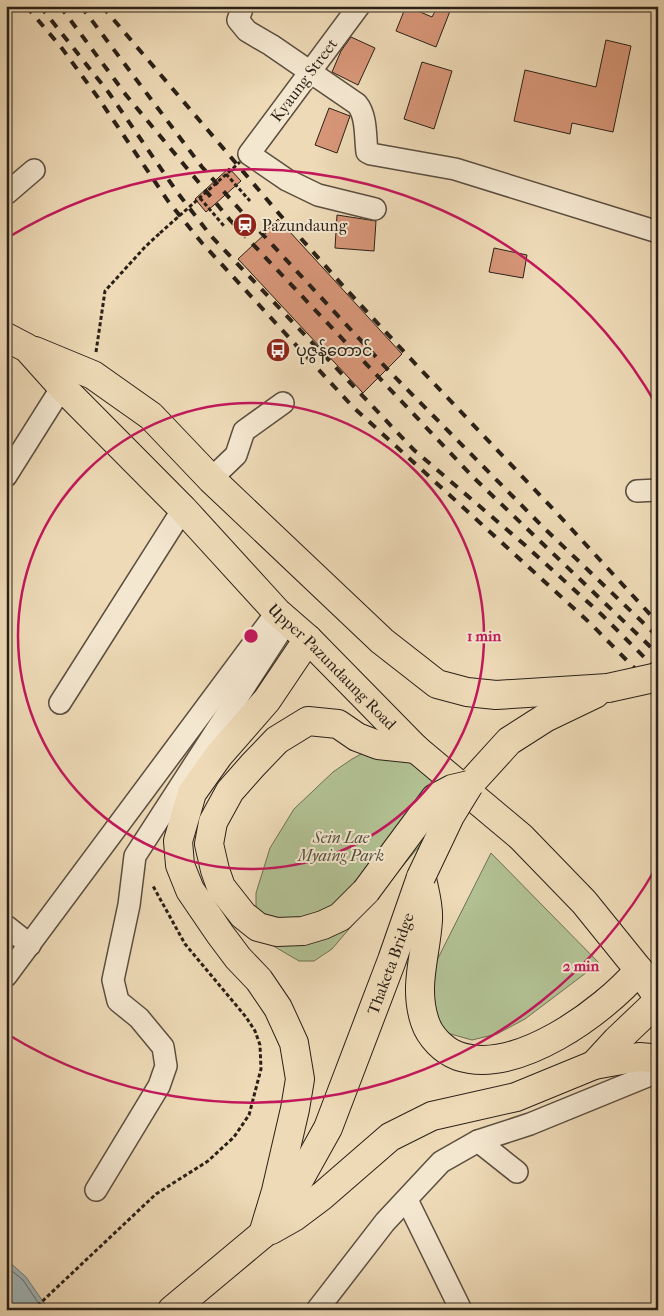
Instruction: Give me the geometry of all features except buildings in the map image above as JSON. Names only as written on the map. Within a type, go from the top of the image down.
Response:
[{"type":"main road","points":[[17,342],[93,375],[151,416],[212,479],[382,641],[437,684],[467,692],[496,695],[608,688]]},
{"type":"main road","name":"Upper Pazundaung Road","points":[[17,342],[183,509],[282,617],[308,639],[416,749],[521,837],[584,902],[639,970],[658,999]]},
{"type":"main road","points":[[263,1234],[276,1191],[300,1079],[294,1043],[278,1008],[259,980],[232,950],[190,890],[180,865],[178,841],[192,794],[219,755],[267,700],[308,639]]},
{"type":"main road","name":"Thaketa Bridge","points":[[172,1310],[263,1234],[299,1180],[328,1128],[392,960],[421,877],[450,816],[469,785],[509,741],[545,718],[608,688],[658,677]]},
{"type":"main road","points":[[416,749],[378,745],[357,737],[338,724],[308,721],[277,740],[230,791],[213,822],[209,844],[215,870],[221,887],[243,915],[258,927],[277,932],[303,931],[340,917],[366,891],[435,798],[452,789],[469,785]]},
{"type":"main road","points":[[421,877],[427,898],[428,920],[419,980],[422,1009],[425,1024],[439,1044],[449,1053],[469,1059],[492,1058],[526,1052],[553,1038],[586,1017],[624,988],[639,970]]},
{"type":"main road","points":[[594,1065],[658,999]]},
{"type":"main road","points":[[263,1234],[294,1217],[322,1196],[390,1137],[432,1116],[516,1097],[594,1065],[639,1057],[658,1061]]},
{"type":"street","name":"Kyaung Street","points":[[244,158],[360,6]]},
{"type":"street","points":[[241,13],[247,31],[271,45],[357,104],[361,109],[367,152],[455,169],[658,232]]},
{"type":"street","points":[[244,158],[318,195],[375,209]]},
{"type":"street","points":[[6,194],[34,170]]},
{"type":"street","points":[[6,476],[62,387]]},
{"type":"street","points":[[212,479],[236,454],[244,431],[283,403]]},
{"type":"street","points":[[60,703],[183,509]]},
{"type":"street","points":[[96,1190],[159,1086],[166,1066],[163,1047],[139,1018],[118,1000],[113,980],[129,905],[135,856],[282,617]]},
{"type":"street","points":[[6,976],[282,617]]},
{"type":"street","points":[[6,926],[30,944]]},
{"type":"street","points":[[317,1310],[385,1222],[441,1162],[478,1141],[553,1115],[650,1075],[658,1069]]},
{"type":"street","points":[[478,1141],[517,1172]]},
{"type":"street","points":[[407,1200],[462,1310]]},
{"type":"path","points":[[93,375],[105,291],[145,247],[244,158]]},
{"type":"path","points":[[226,174],[250,201]]},
{"type":"path","points":[[200,198],[224,226]]},
{"type":"path","points":[[33,1310],[156,1194],[208,1161],[234,1137],[249,1115],[261,1068],[260,1045],[255,1031],[246,1017],[185,944],[135,856]]},
{"type":"green space","name":"Sein Lae Myaing Park","points":[[388,742],[457,802],[332,949],[314,961],[299,961],[270,944],[256,914],[256,893],[270,848],[294,809],[333,772],[374,747]]},
{"type":"green space","points":[[491,853],[599,963],[525,1019],[497,1034],[472,1040],[447,1033],[429,1015],[427,980]]},
{"type":"water","points":[[6,1259],[26,1277],[49,1310],[6,1310]]},
{"type":"railway","points":[[26,6],[61,47],[99,99],[168,201],[202,243],[353,407],[591,624],[658,692]]},
{"type":"railway","points":[[40,6],[109,93],[177,192],[211,236],[414,450],[526,546],[602,615],[658,671]]},
{"type":"railway","points":[[60,6],[126,95],[230,220],[474,478],[658,654]]},
{"type":"railway","points":[[81,6],[202,167],[241,211],[390,372],[543,527],[658,637]]},
{"type":"railway","points":[[102,6],[345,288],[658,623]]},
{"type":"place","name":"Pazundaung","points":[[245,225]]},
{"type":"place","name":"ပုဇွန်တောင်","points":[[278,350]]}]
